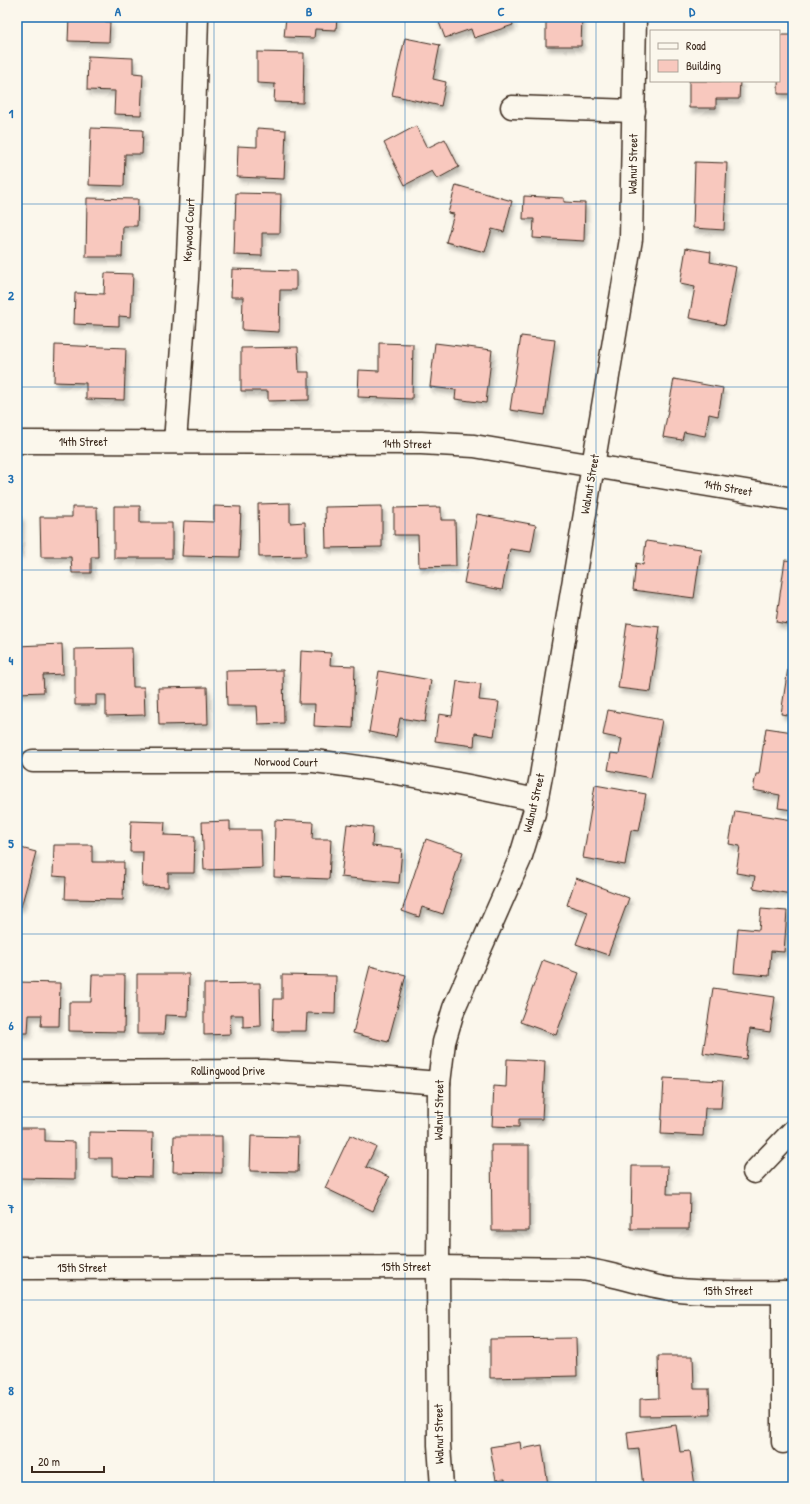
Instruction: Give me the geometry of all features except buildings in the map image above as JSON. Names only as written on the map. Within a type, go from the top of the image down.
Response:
[{"type":"street","name":"Keywood Court","points":[[175,442],[187,279],[197,17]]},
{"type":"street","name":"Walnut Street","points":[[442,1487],[439,1445],[438,1267],[439,1083],[444,1042],[454,1008],[520,859],[534,813],[631,239],[635,17]]},
{"type":"street","points":[[512,107],[634,110]]},
{"type":"street","name":"14th Street","points":[[17,442],[421,443],[474,446],[793,499]]},
{"type":"street","name":"Norwood Court","points":[[33,761],[314,761],[422,778],[536,800]]},
{"type":"street","name":"Rollingwood Drive","points":[[17,1072],[264,1071],[439,1083]]},
{"type":"street","points":[[754,1172],[793,1131]]},
{"type":"street","name":"15th Street","points":[[17,1268],[438,1267],[582,1269],[599,1271],[645,1284],[671,1289],[698,1291],[788,1292]]},
{"type":"street","points":[[783,1442],[788,1292]]}]
